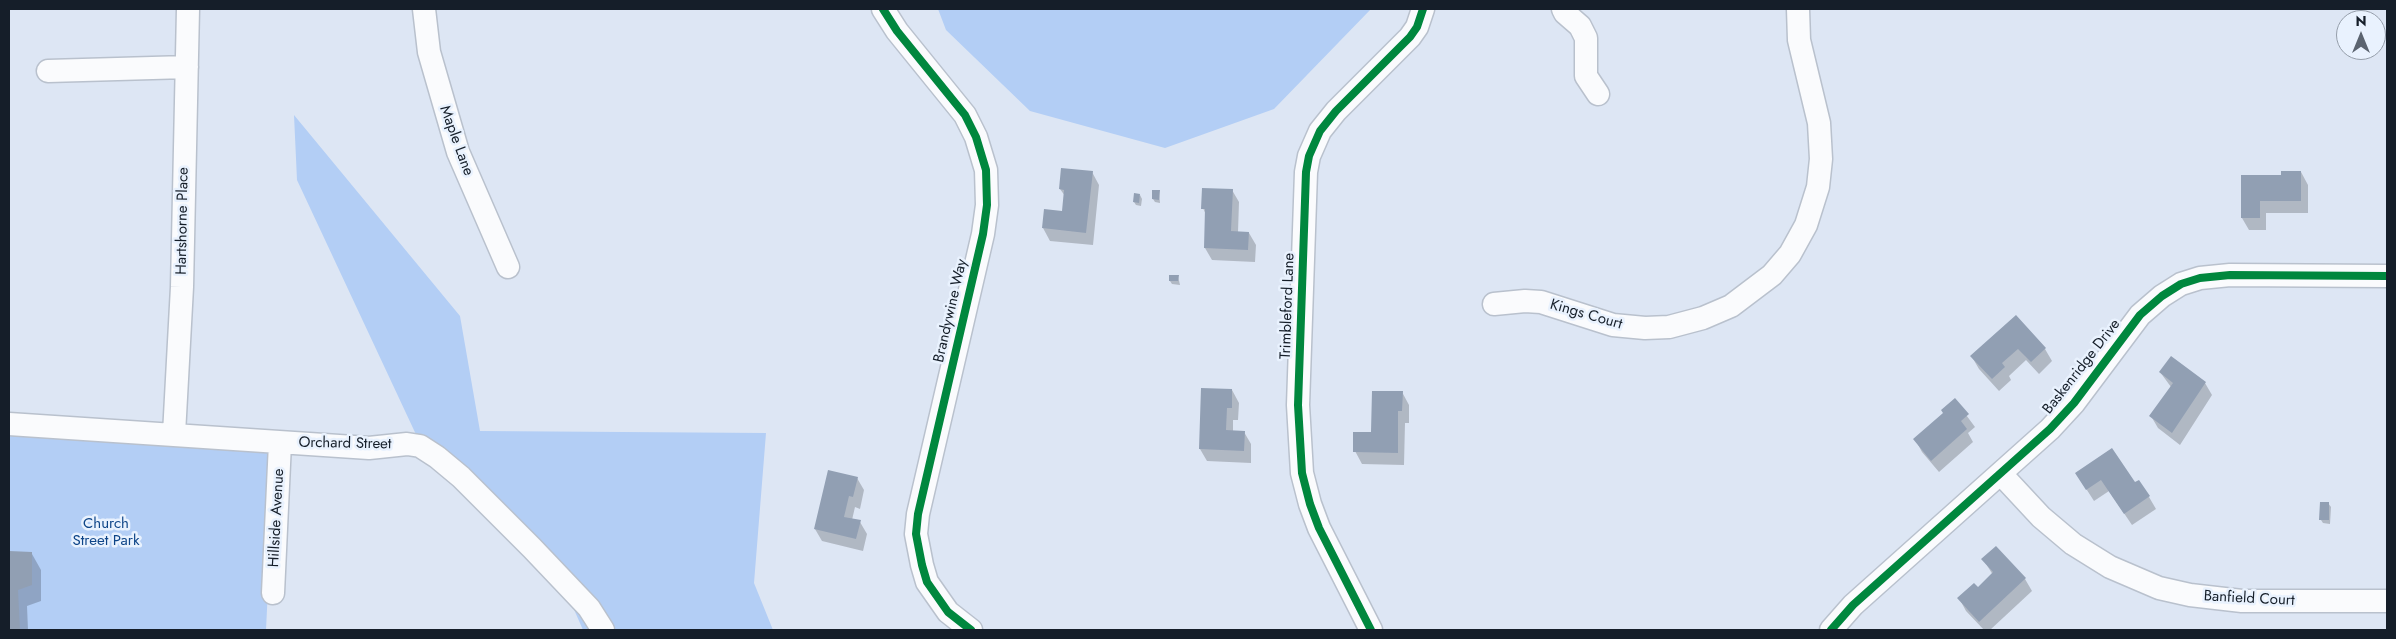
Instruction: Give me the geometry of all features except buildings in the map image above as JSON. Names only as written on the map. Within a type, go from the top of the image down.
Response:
[{"type":"street","name":"Hartshorne Place","points":[[174,434],[182,287],[188,9]]},
{"type":"street","name":"Maple Lane","points":[[424,9],[429,52],[458,152],[508,267]]},
{"type":"street","name":"Brandywine Way","points":[[883,9],[897,32],[965,115],[976,137],[986,170],[987,205],[983,234],[918,514],[916,534],[927,582],[948,612],[971,630]]},
{"type":"street","name":"Trimbleford Lane","points":[[1371,630],[1319,528],[1310,504],[1302,472],[1298,405],[1306,172],[1309,156],[1320,130],[1336,111],[1410,37],[1417,27],[1423,9]]},
{"type":"street","points":[[1563,9],[1565,14],[1580,26],[1586,38],[1586,76],[1598,94]]},
{"type":"street","name":"Kings Court","points":[[1494,304],[1525,301],[1541,302],[1613,325],[1645,328],[1669,327],[1702,318],[1731,306],[1772,275],[1790,254],[1806,225],[1818,187],[1822,159],[1819,122],[1798,40],[1798,9]]},
{"type":"street","points":[[48,71],[186,67]]},
{"type":"street","name":"Baskenridge Drive","points":[[1831,630],[1853,605],[2050,429],[2074,403],[2140,315],[2162,296],[2181,284],[2200,278],[2230,275],[2387,276]]},
{"type":"street","name":"Orchard Street","points":[[9,424],[370,448],[407,444],[420,446],[461,477],[532,548],[590,608],[603,630]]},
{"type":"street","name":"Hillside Avenue","points":[[273,593],[280,442]]},
{"type":"street","name":"Banfield Court","points":[[2001,474],[2041,517],[2072,544],[2110,567],[2159,588],[2190,595],[2242,601],[2387,601]]},
{"type":"green space","points":[[938,9],[1371,9],[1274,109],[1165,148],[1030,111],[946,30]]},
{"type":"green space","points":[[294,115],[460,316],[480,431],[766,433],[754,583],[773,630],[583,630],[555,566],[427,458],[297,180]]},
{"type":"green space","name":"Church Street Park","points":[[9,431],[275,442],[266,630],[9,630]]},
{"type":"cycle path","points":[[883,9],[897,31],[965,115],[976,137],[986,170],[987,205],[983,234],[918,514],[916,534],[927,582],[948,612],[971,630]]},
{"type":"cycle path","points":[[1371,630],[1319,528],[1310,504],[1302,473],[1298,405],[1306,172],[1309,156],[1320,131],[1336,111],[1410,37],[1417,27],[1423,9]]},
{"type":"cycle path","points":[[1831,630],[1853,605],[2050,429],[2074,403],[2140,315],[2162,296],[2181,284],[2200,278],[2230,275],[2387,276]]}]
